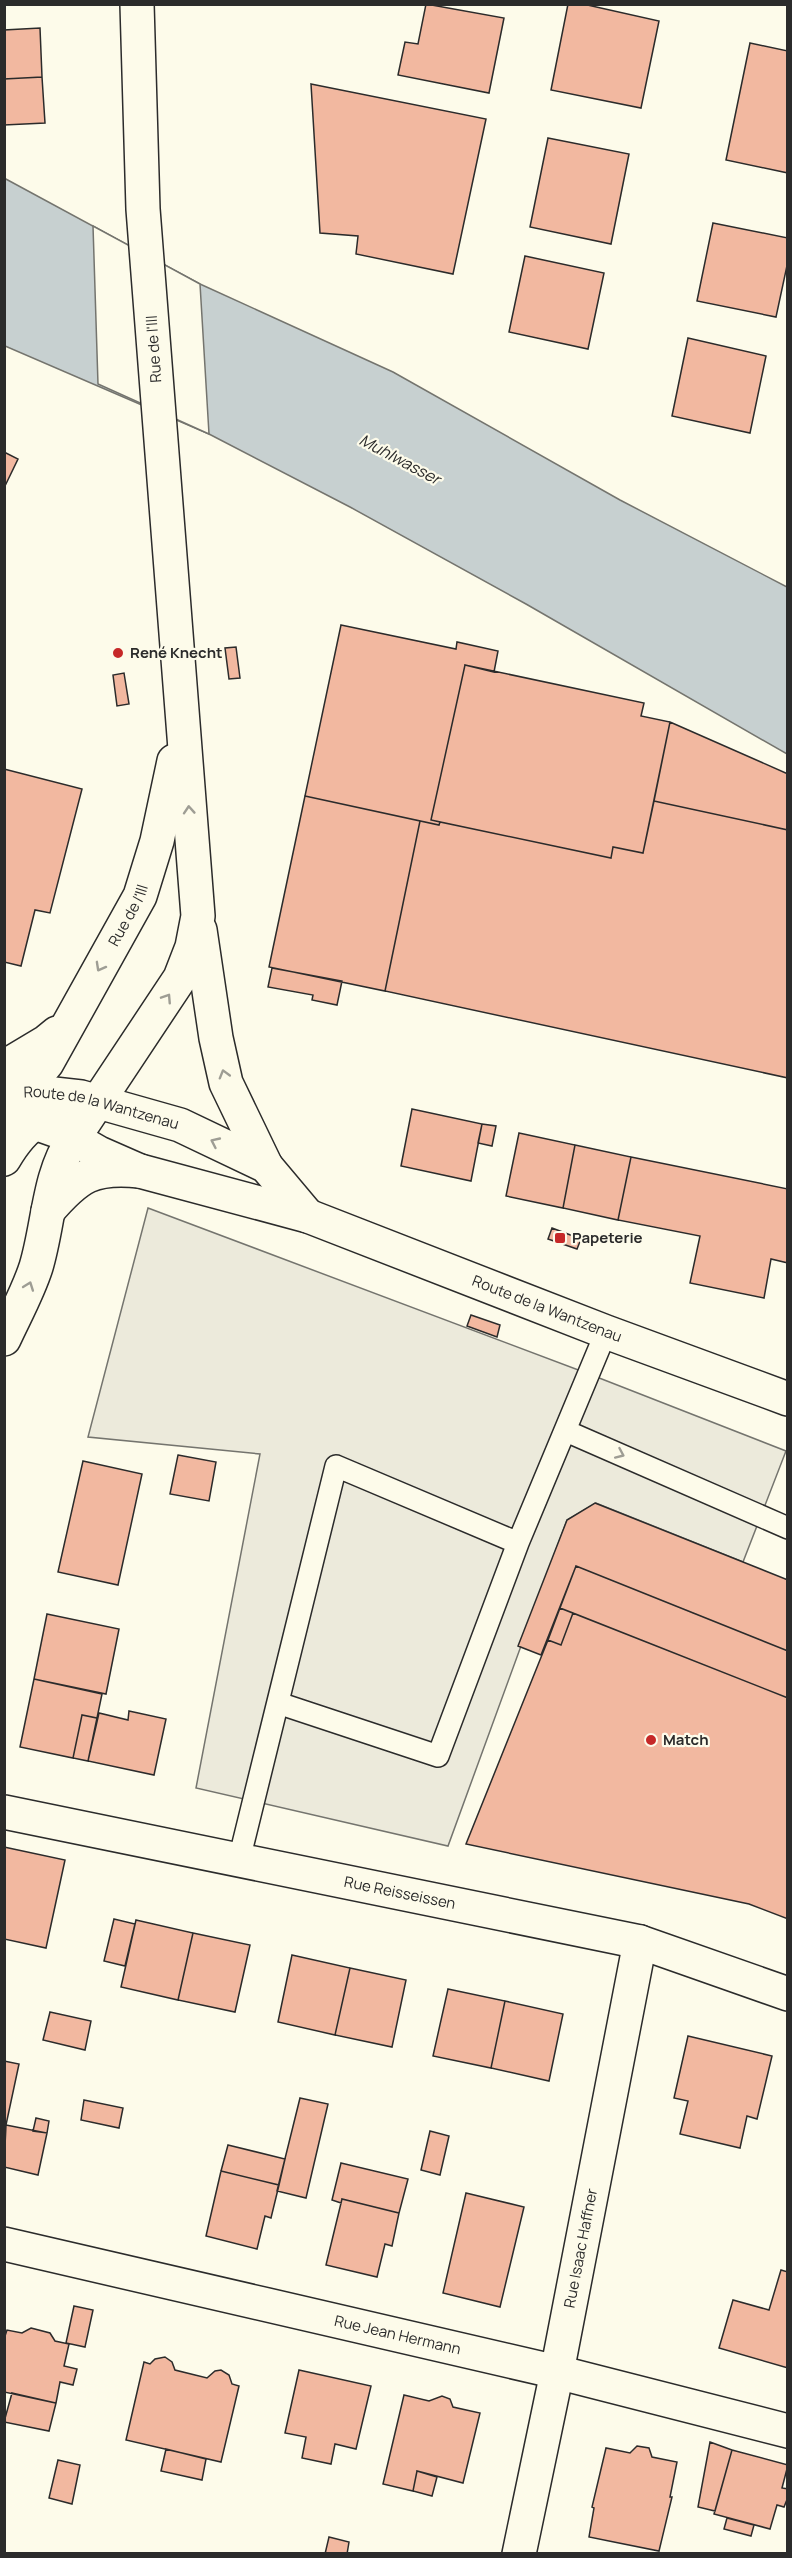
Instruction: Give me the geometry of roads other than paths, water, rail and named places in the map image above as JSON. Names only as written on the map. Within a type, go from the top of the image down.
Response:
[{"type":"main road","name":"Rue de l'Ill","points":[[137,4],[143,209],[198,916],[219,1059],[226,1083],[266,1166]]},
{"type":"main road","name":"Rue de l'Ill","points":[[42,1107],[46,1042],[68,1024],[140,896],[157,841],[173,772],[180,693]]},
{"type":"main road","name":"Rue de l'Ill","points":[[42,1107],[135,1048],[180,978],[192,947],[198,916]]},
{"type":"main road","name":"Route de la Wantzenau","points":[[42,1107],[180,1125],[266,1166],[308,1216]]},
{"type":"main road","name":"Route de la Wantzenau","points":[[42,1107],[99,1153],[140,1171],[308,1216],[606,1332],[788,1399]]},
{"type":"main road","points":[[4,1159],[42,1107]]},
{"type":"main road","points":[[4,1339],[26,1295],[37,1265],[58,1168],[42,1107]]},
{"type":"main road","points":[[48,1211],[63,1194],[86,1176],[114,1168],[140,1171]]},
{"type":"main road","name":"Rue Reisseissen","points":[[4,1812],[640,1942],[788,1994]]},
{"type":"main road","name":"Rue Isaac Haffner","points":[[519,2553],[557,2372],[640,1942]]},
{"type":"main road","name":"Rue Jean Hermann","points":[[4,2244],[557,2372],[788,2431]]},
{"type":"lane","points":[[278,1703],[438,1756],[519,1543],[606,1332]]},
{"type":"lane","points":[[566,1431],[788,1528]]},
{"type":"lane","points":[[239,1860],[336,1466],[519,1543]]},
{"type":"water","name":"Muhlwasser","points":[[4,178],[200,284],[393,372],[620,500],[787,587],[787,754],[526,604],[350,507],[209,434],[5,346]]},
{"type":"place","name":"René Knecht","points":[[118,653]]},
{"type":"place","name":"Papeterie","points":[[560,1238]]},
{"type":"place","name":"Match","points":[[651,1740]]}]
